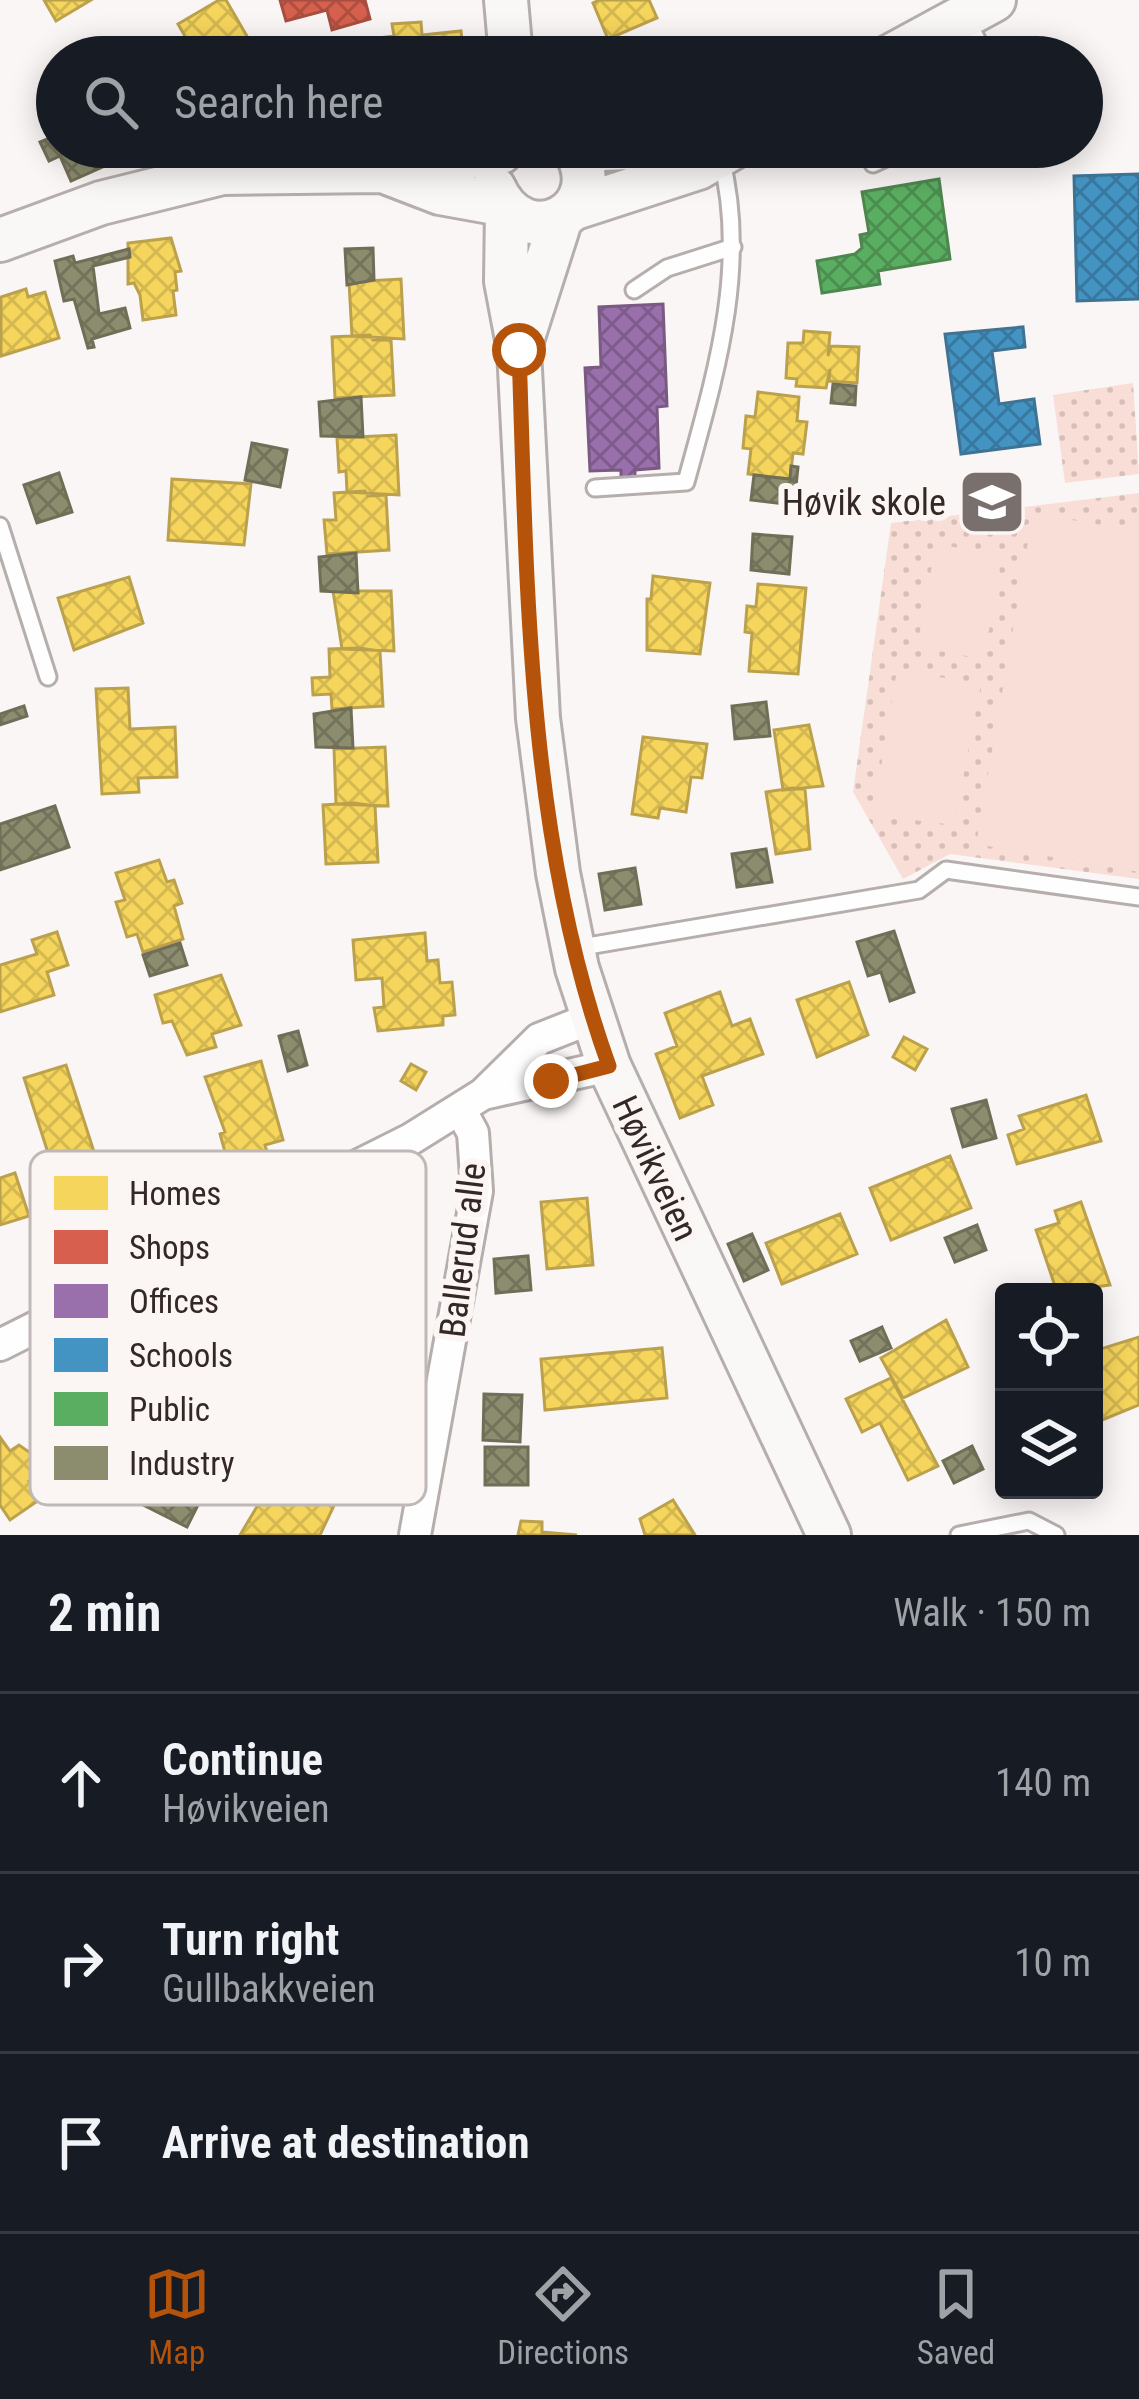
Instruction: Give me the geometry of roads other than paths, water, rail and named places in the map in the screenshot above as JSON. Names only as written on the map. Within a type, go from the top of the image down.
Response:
[{"type":"main road","points":[[507,7],[519,36]]},
{"type":"main road","points":[[928,36],[979,8]]},
{"type":"main road","points":[[0,240],[101,203],[222,173],[398,168]]},
{"type":"main road","name":"Høvikveien","points":[[494,168],[504,207],[506,281],[519,350],[538,718],[573,948],[609,1066],[829,1535]]},
{"type":"main road","name":"Høvikveien","points":[[519,350],[567,213],[585,179],[581,168]]},
{"type":"main road","points":[[381,171],[440,193],[504,207],[533,223],[679,168]]},
{"type":"street","points":[[387,1151],[472,1102],[539,1040],[592,1018]]},
{"type":"street","points":[[472,1102],[609,1066]]},
{"type":"street","name":"Ballerud alle","points":[[426,1474],[477,1191],[472,1102]]},
{"type":"street","points":[[0,1345],[30,1330]]},
{"type":"street","name":"Ballerud alle","points":[[415,1535],[420,1505]]},
{"type":"lane","points":[[595,488],[686,482],[722,334],[735,218],[727,168]]},
{"type":"lane","points":[[634,290],[667,268],[733,248]]},
{"type":"lane","points":[[0,526],[49,677]]},
{"type":"lane","points":[[573,948],[919,890],[946,870],[1139,897]]},
{"type":"lane","points":[[959,1535],[1029,1521],[1056,1535]]},
{"type":"place","name":"Høvik skole","points":[[992,502]]}]
